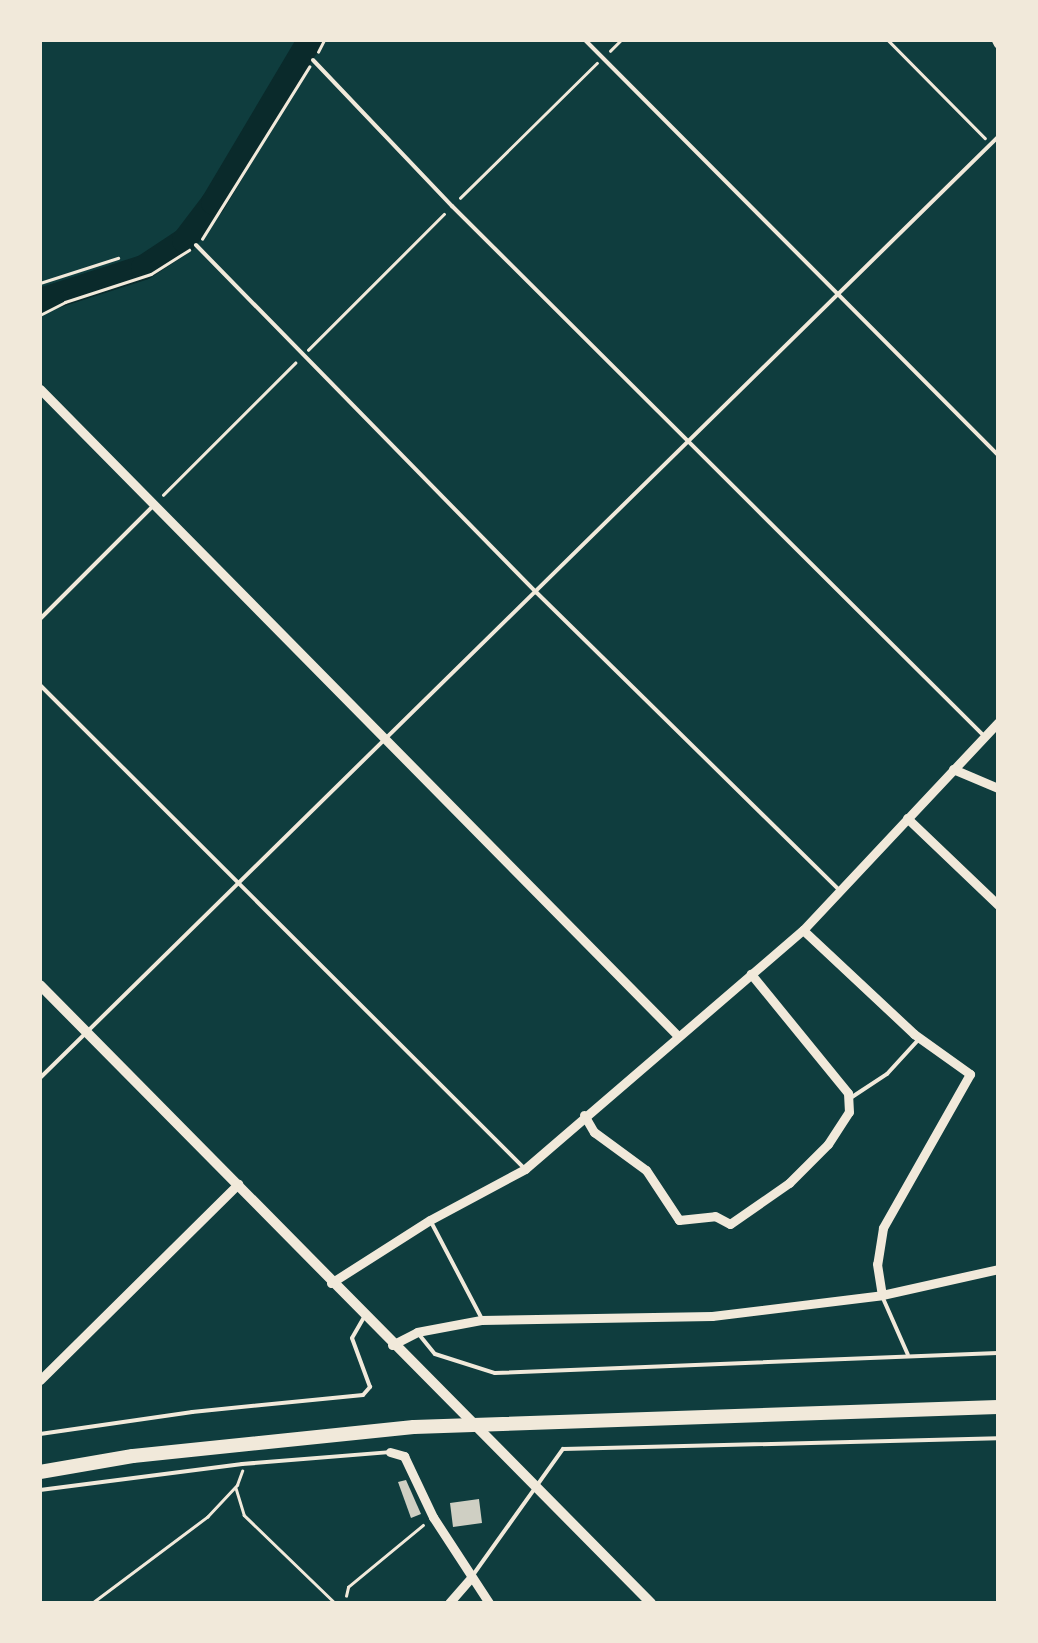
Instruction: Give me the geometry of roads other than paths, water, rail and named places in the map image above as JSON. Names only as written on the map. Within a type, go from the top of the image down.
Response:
[{"type":"highway","points":[[40,1472],[133,1456],[470,1424],[998,1406]]},
{"type":"street","points":[[40,389],[676,1035]]},
{"type":"street","points":[[330,1283],[430,1220],[525,1169],[676,1035],[803,930],[998,722]]},
{"type":"street","points":[[953,768],[998,788]]},
{"type":"street","points":[[908,818],[998,905]]},
{"type":"street","points":[[803,930],[920,1039],[970,1074],[883,1228],[876,1264],[882,1296]]},
{"type":"street","points":[[584,1115],[594,1132],[646,1170],[678,1220],[714,1216],[730,1224],[788,1183],[828,1144],[849,1112],[848,1093],[751,974]]},
{"type":"street","points":[[40,985],[238,1184],[330,1283],[651,1603]]},
{"type":"street","points":[[40,1380],[238,1184]]},
{"type":"street","points":[[392,1345],[417,1332],[482,1320],[712,1316],[882,1296],[998,1270]]},
{"type":"street","points":[[390,1452],[404,1456],[433,1517],[489,1603]]},
{"type":"street","points":[[449,1603],[471,1578]]},
{"type":"lane","points":[[585,40],[998,455]]},
{"type":"lane","points":[[313,60],[452,206],[984,736]]},
{"type":"lane","points":[[40,1078],[998,137]]},
{"type":"lane","points":[[196,245],[537,593],[840,891]]},
{"type":"lane","points":[[40,619],[155,503]]},
{"type":"lane","points":[[40,685],[237,886],[525,1169]]},
{"type":"lane","points":[[848,1100],[887,1074],[920,1039]]},
{"type":"lane","points":[[430,1220],[482,1320]]},
{"type":"lane","points":[[882,1296],[908,1355]]},
{"type":"lane","points":[[40,1434],[192,1412],[363,1395],[370,1387],[352,1338],[364,1317]]},
{"type":"lane","points":[[417,1332],[435,1354],[495,1374],[998,1353]]},
{"type":"lane","points":[[471,1578],[562,1449],[998,1438]]},
{"type":"lane","points":[[40,1490],[242,1464],[390,1452]]},
{"type":"lane","points":[[349,1602],[356,1603]]},
{"type":"waterway","points":[[40,300],[143,267],[184,240],[213,202],[309,40]]}]
